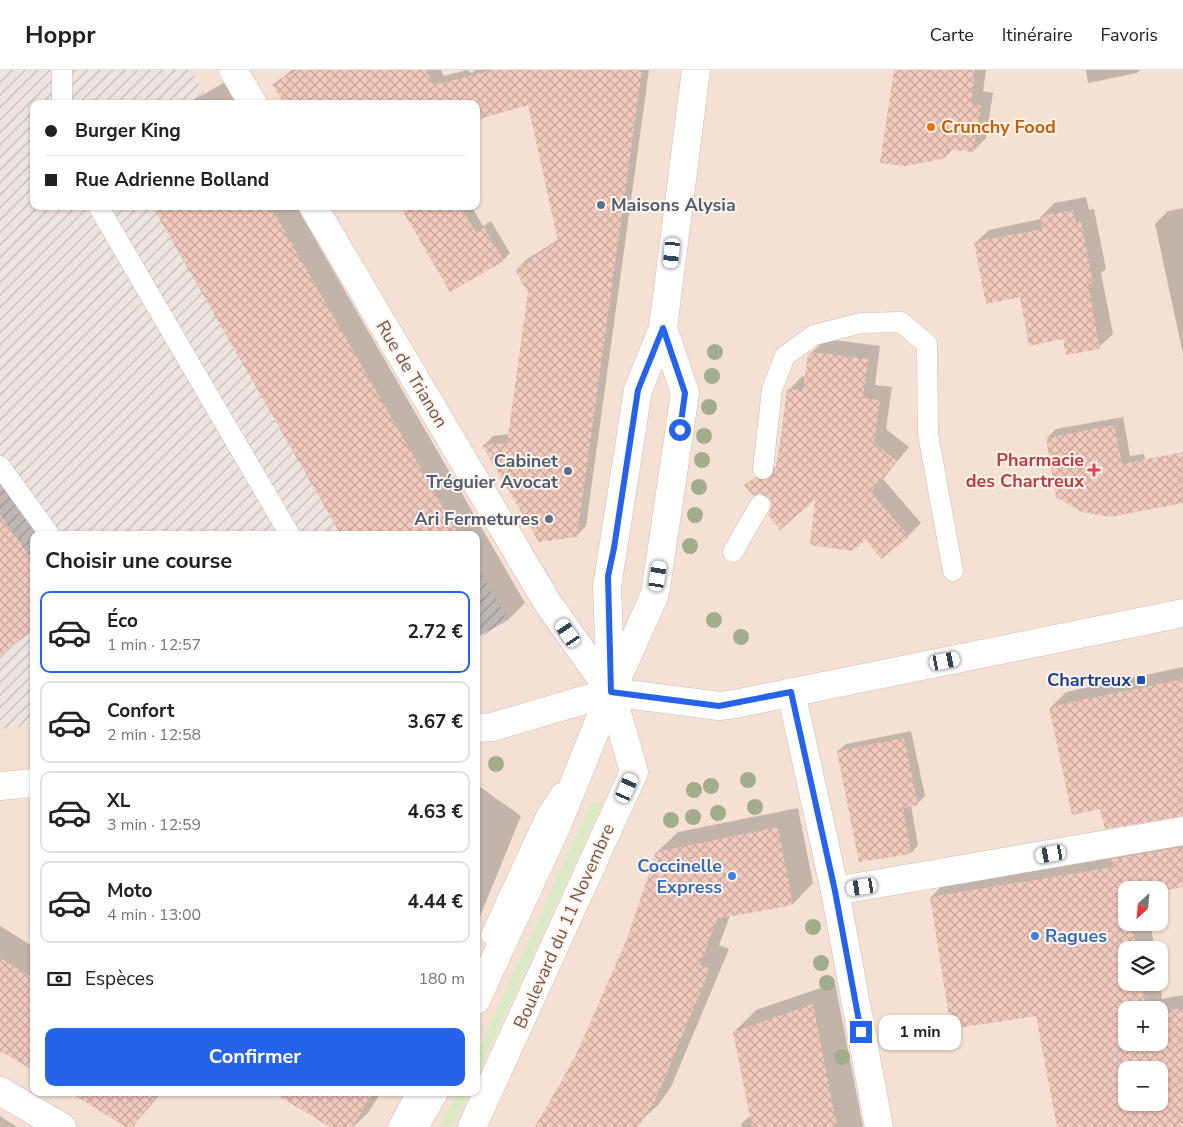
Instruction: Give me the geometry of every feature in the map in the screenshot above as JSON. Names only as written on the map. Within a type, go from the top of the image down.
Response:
[{"type":"street","points":[[233,70],[251,100]]},
{"type":"street","name":"Boulevard du 11 Novembre","points":[[472,1127],[634,772],[611,692],[608,576],[638,390],[663,328],[696,70]]},
{"type":"street","name":"Rue de Trianon","points":[[315,210],[547,602],[611,692]]},
{"type":"street","name":"Boulevard du 11 Novembre","points":[[480,991],[558,823],[611,692],[655,594],[685,393],[663,328]]},
{"type":"street","points":[[480,728],[492,727],[611,692],[719,706],[1183,613]]},
{"type":"street","points":[[791,692],[835,891],[879,1127]]},
{"type":"street","points":[[0,786],[30,782]]},
{"type":"street","points":[[835,891],[1183,831]]},
{"type":"street","points":[[0,1091],[62,1127]]},
{"type":"street","points":[[414,1127],[432,1096]]},
{"type":"lane","points":[[62,70],[62,100]]},
{"type":"lane","points":[[100,210],[288,531]]},
{"type":"lane","points":[[764,469],[772,388],[785,356],[814,335],[861,323],[901,322],[927,344],[928,434],[954,571]]},
{"type":"lane","points":[[0,466],[47,531]]},
{"type":"lane","points":[[733,552],[760,504]]},
{"type":"lane","name":"Boulevard du 11 Novembre","points":[[480,958],[546,816],[584,758]]},
{"type":"lane","points":[[398,1127],[415,1096]]},
{"type":"shaded area","points":[[0,70],[1183,70],[1183,1127],[0,1127]]},
{"type":"shaded area","points":[[0,70],[191,70],[209,100],[30,100],[30,210],[272,210],[457,531],[30,531],[30,725],[0,729]]},
{"type":"shaded area","points":[[480,572],[509,621],[480,638]]},
{"type":"green space","points":[[603,802],[480,1068],[480,1047],[591,804]]},
{"type":"green space","points":[[456,1096],[467,1096],[451,1127],[439,1127]]},
{"type":"building","points":[[297,70],[426,70],[434,85],[492,70],[642,70],[577,537],[539,542],[482,445],[507,443],[528,292],[515,270],[558,241],[528,105],[480,119],[480,100],[282,100],[272,84]]},
{"type":"building","name":"Crunchy Food","points":[[894,70],[975,70],[971,104],[981,106],[973,152],[947,149],[946,158],[906,166],[880,163]]},
{"type":"building","points":[[154,210],[272,210],[457,531],[339,531]]},
{"type":"building","points":[[402,210],[462,210],[476,232],[484,227],[504,261],[450,292]]},
{"type":"building","points":[[1073,210],[1076,223],[1081,221],[1093,283],[1088,284],[1100,349],[1066,355],[1063,339],[1029,346],[1020,297],[986,304],[974,242],[1042,229],[1040,216]]},
{"type":"building","points":[[811,352],[868,359],[863,398],[880,400],[874,443],[897,461],[871,492],[909,537],[881,559],[866,540],[852,551],[810,545],[815,500],[780,530],[768,515],[772,505],[770,499],[760,493],[753,496],[744,485],[755,477],[762,481],[773,476],[778,457],[787,389],[803,390],[808,354]]},
{"type":"building","name":"Pharmacie des Chartreux","points":[[1114,425],[1122,464],[1183,452],[1183,503],[1110,517],[1082,512],[1056,497],[1046,438]]},
{"type":"building","points":[[0,515],[30,556],[30,633],[0,655]]},
{"type":"building","points":[[1183,679],[1183,816],[1105,829],[1100,809],[1072,815],[1049,707]]},
{"type":"building","points":[[904,738],[918,805],[903,808],[911,854],[859,862],[837,751]]},
{"type":"building","points":[[778,827],[793,905],[717,919],[700,965],[710,969],[655,1101],[638,1127],[535,1127],[575,1057],[627,939],[656,852]]},
{"type":"building","name":"Ragues","points":[[1183,847],[1183,887],[1168,890],[1168,881],[1118,881],[1118,931],[1133,931],[1135,941],[1118,941],[1118,991],[1143,991],[1145,1001],[1118,1001],[1118,1051],[1168,1051],[1168,1010],[1183,1008],[1183,1127],[1057,1127],[1036,1016],[951,1029],[930,897],[1113,867],[1111,859]]},
{"type":"building","points":[[0,958],[30,976],[30,1069],[0,1051]]},
{"type":"building","points":[[813,1004],[837,1127],[752,1127],[733,1032]]},
{"type":"building","points":[[76,1096],[156,1096],[133,1127],[126,1127]]},
{"type":"building","points":[[279,1096],[371,1096],[352,1127],[330,1127]]},
{"type":"place","name":"Crunchy Food","points":[[931,127]]},
{"type":"place","name":"Maisons Alysia","points":[[601,205]]},
{"type":"place","name":"Pharmacie des Chartreux","points":[[1094,470]]},
{"type":"place","name":"Cabinet Tréguier Avocat","points":[[568,471]]},
{"type":"place","name":"Ari Fermetures","points":[[549,519]]},
{"type":"place","name":"Chartreux","points":[[1141,680]]},
{"type":"place","name":"Coccinelle Express","points":[[732,876]]},
{"type":"place","name":"Ragues","points":[[1035,936]]},
{"type":"route","points":[[680,430],[685,393],[663,328],[638,390],[608,576],[611,692],[719,706],[791,692],[835,891],[861,1032]]}]
